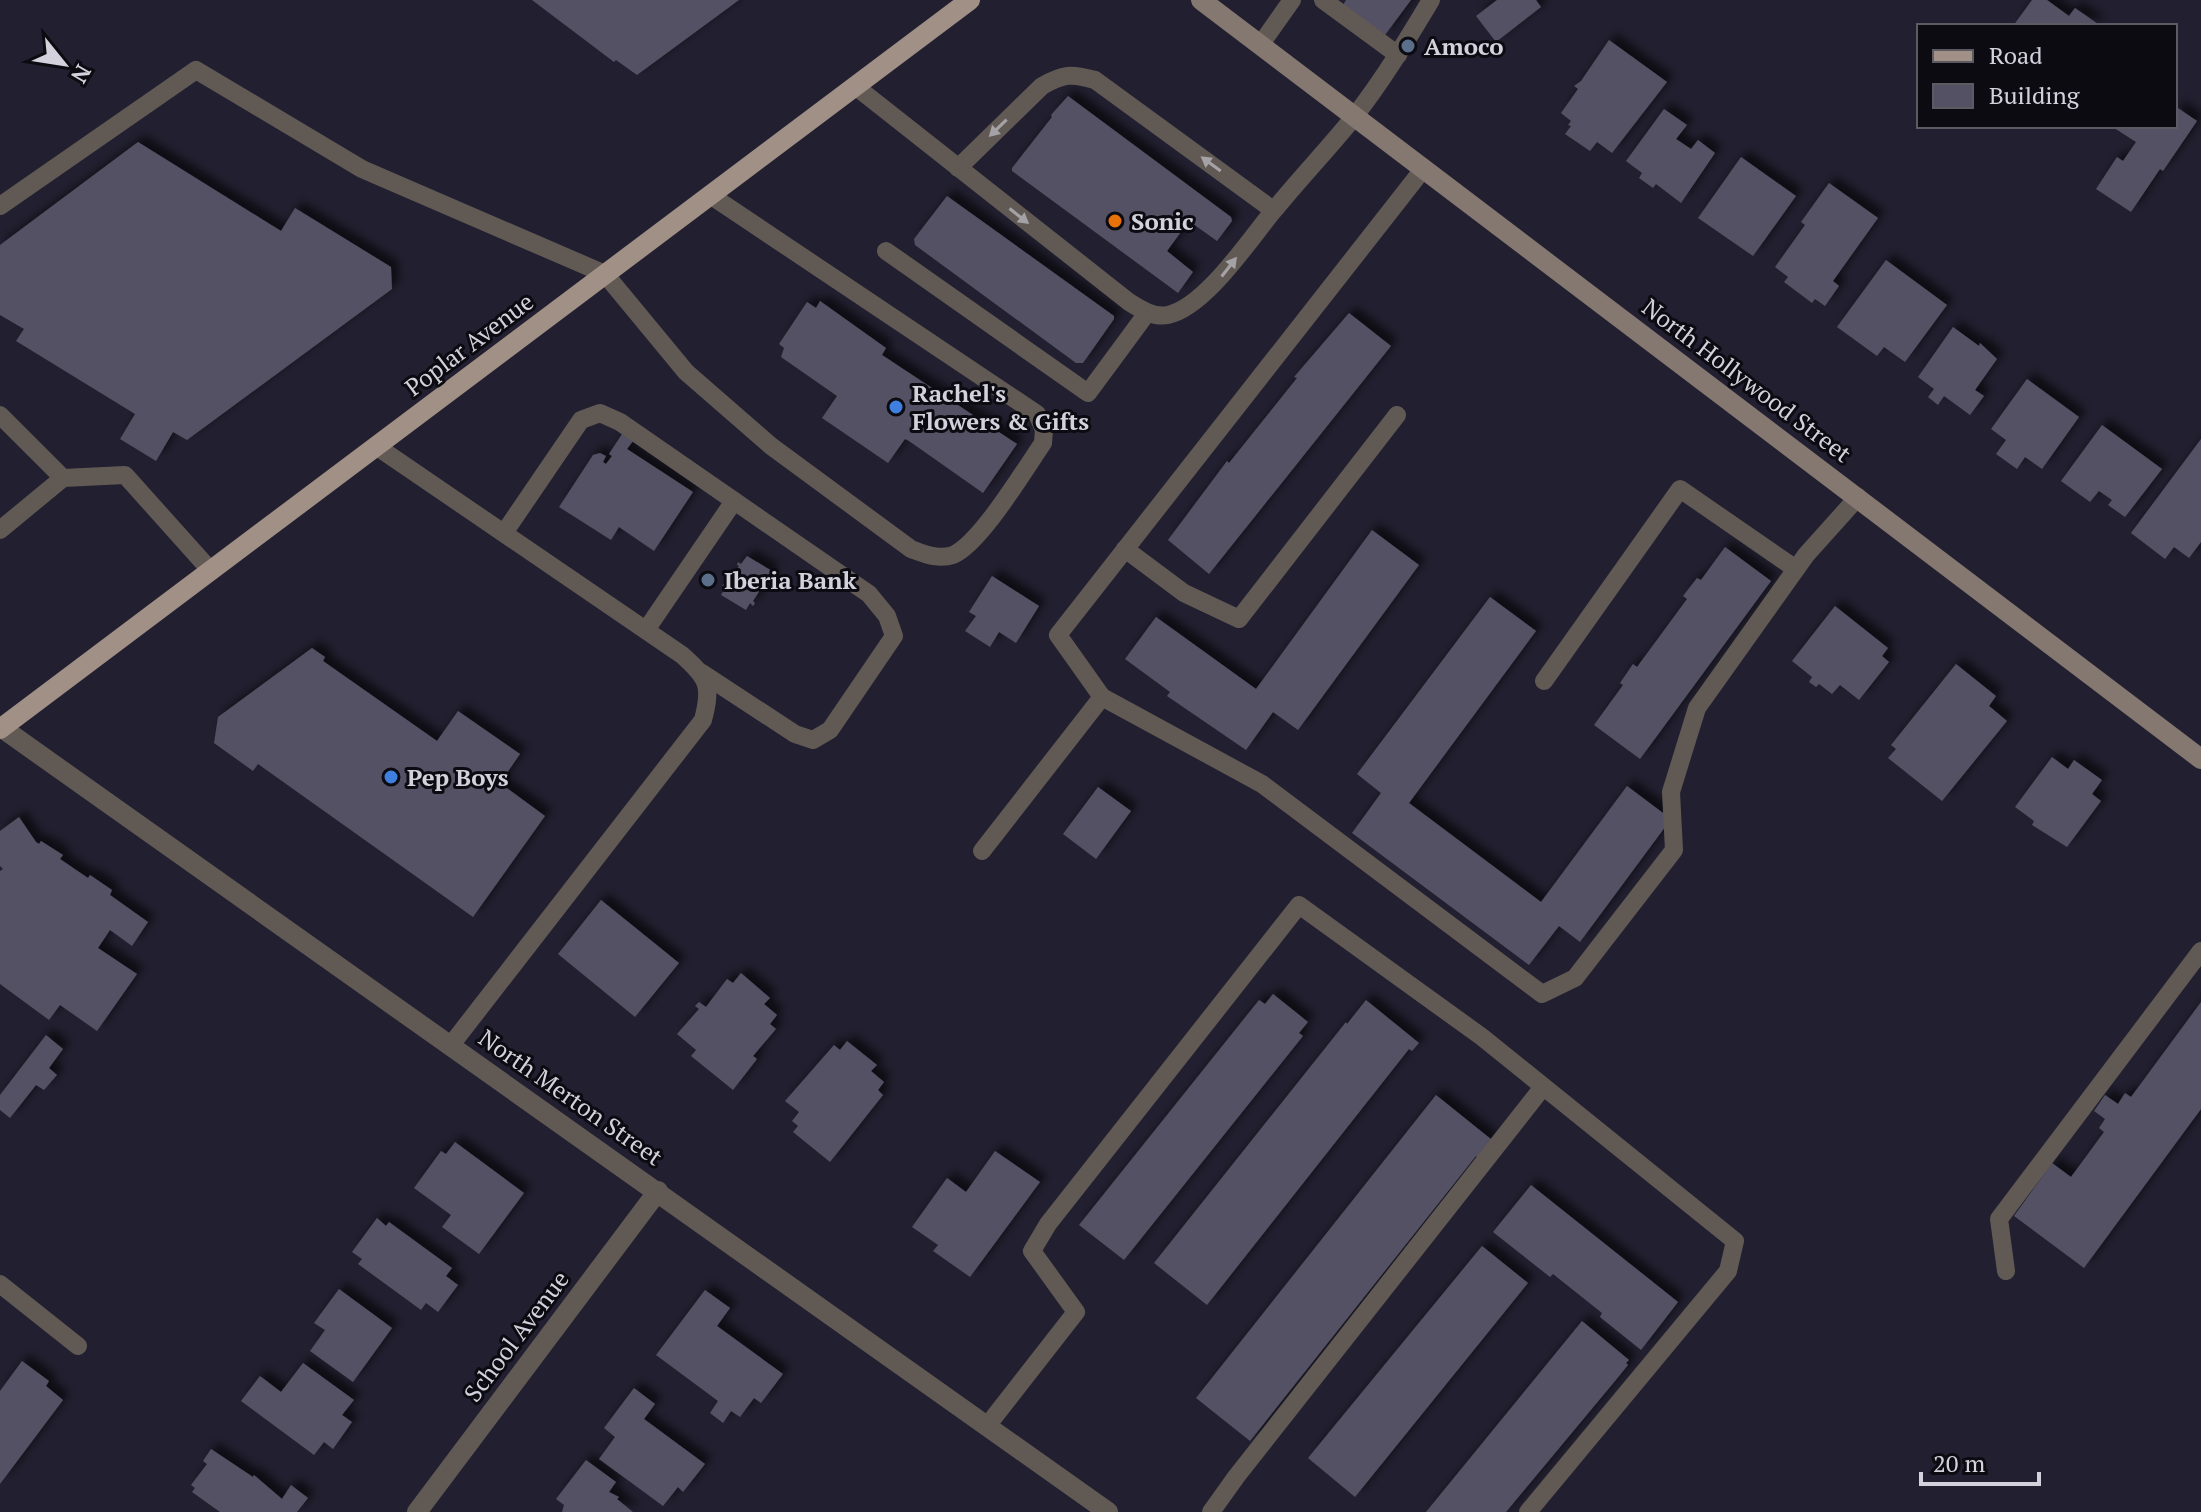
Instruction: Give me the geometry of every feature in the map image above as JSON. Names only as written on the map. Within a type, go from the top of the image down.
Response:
[{"type":"main road","name":"Poplar Avenue","points":[[1,728],[970,0]]},
{"type":"main road","name":"North Hollywood Street","points":[[1201,0],[2201,759]]},
{"type":"street","name":"North Merton Street","points":[[1,728],[1108,1512]]},
{"type":"street","name":"School Avenue","points":[[417,1512],[658,1191]]},
{"type":"lane","points":[[1261,44],[1292,0]]},
{"type":"lane","points":[[1323,0],[1398,55]]},
{"type":"lane","points":[[855,86],[1129,302],[1147,313],[1168,315],[1191,303],[1219,280],[1273,210],[1355,115],[1398,55],[1431,0]]},
{"type":"lane","points":[[0,206],[196,70],[362,169],[605,274],[686,372],[771,446],[911,549],[935,557],[954,554],[974,541],[1043,443],[1044,430],[1037,414],[710,195]]},
{"type":"lane","points":[[958,168],[1042,86],[1059,77],[1075,74],[1095,80],[1273,210]]},
{"type":"lane","points":[[1424,168],[1058,635],[1102,697],[1262,784],[1542,994],[1575,978],[1674,850],[1671,792],[1697,708],[1796,569],[1858,497]]},
{"type":"lane","points":[[886,251],[1088,393],[1147,313]]},
{"type":"lane","points":[[376,446],[646,630],[702,673],[795,734],[813,740],[830,730],[894,636],[887,616],[869,594],[620,422],[600,413],[581,420],[567,437],[504,533]]},
{"type":"lane","points":[[0,415],[63,478]]},
{"type":"lane","points":[[1125,549],[1184,593],[1239,619],[1397,415]]},
{"type":"lane","points":[[0,530],[63,478],[125,475],[211,571]]},
{"type":"lane","points":[[1544,681],[1680,489],[1796,569]]},
{"type":"lane","points":[[646,630],[734,501]]},
{"type":"lane","points":[[451,1045],[703,720],[710,696],[702,673]]},
{"type":"lane","points":[[982,851],[1102,697]]},
{"type":"lane","points":[[987,1426],[1076,1312],[1032,1251],[1048,1224],[1299,905],[1482,1037],[1735,1241],[1728,1271],[1528,1512]]},
{"type":"lane","points":[[2006,1271],[1999,1219],[2201,951]]},
{"type":"lane","points":[[1211,1512],[1543,1087]]},
{"type":"lane","points":[[0,1284],[78,1346]]},
{"type":"building","points":[[532,0],[739,0],[637,75],[616,60],[614,62]]},
{"type":"building","points":[[1346,0],[1411,0],[1385,35],[1343,5]]},
{"type":"building","points":[[1497,0],[1536,0],[1541,7],[1496,42],[1476,16]]},
{"type":"building","points":[[2032,0],[2047,0],[2069,16],[2075,8],[2098,24],[2014,24]]},
{"type":"building","points":[[1609,40],[1667,82],[1612,153],[1597,142],[1590,151],[1565,134],[1571,121],[1561,113],[1578,89],[1574,86],[1581,81]]},
{"type":"building","points":[[1068,96],[1231,217],[1232,221],[1217,241],[1189,221],[1167,251],[1193,272],[1178,293],[1012,171]]},
{"type":"building","points":[[2177,107],[2197,121],[2131,212],[2096,189],[2117,157],[2123,161],[2136,142],[2114,128],[2177,128]]},
{"type":"building","points":[[1664,109],[1687,125],[1676,139],[1691,149],[1698,140],[1715,153],[1681,203],[1656,184],[1653,188],[1639,178],[1642,173],[1626,161]]},
{"type":"building","points":[[138,142],[281,231],[295,208],[391,267],[392,289],[187,440],[173,432],[156,461],[120,439],[135,414],[16,341],[24,329],[0,315],[0,245]]},
{"type":"building","points":[[1741,157],[1796,196],[1753,256],[1698,218]]},
{"type":"building","points":[[1829,183],[1878,218],[1833,281],[1839,286],[1825,306],[1815,299],[1812,303],[1784,282],[1788,277],[1775,267],[1805,225],[1801,222]]},
{"type":"building","points":[[947,196],[1114,316],[1083,363],[1076,363],[915,245],[914,239]]},
{"type":"building","points":[[1886,260],[1947,305],[1905,362],[1884,347],[1877,356],[1837,327]]},
{"type":"building","name":"Rachel's Flowers & Gifts","points":[[820,301],[886,348],[882,355],[1017,444],[983,493],[905,439],[888,463],[822,418],[837,396],[781,357],[784,348],[779,344],[807,302],[816,308]]},
{"type":"building","points":[[1349,313],[1391,346],[1209,574],[1168,540],[1227,461],[1229,463],[1297,378],[1294,377]]},
{"type":"building","points":[[1953,327],[1979,346],[1980,343],[1997,359],[1975,390],[1984,396],[1970,415],[1944,396],[1938,405],[1928,397],[1934,389],[1918,377]]},
{"type":"building","points":[[2027,379],[2079,417],[2042,469],[2025,457],[2017,469],[1996,454],[2006,440],[1991,429]]},
{"type":"building","points":[[2102,425],[2162,469],[2125,517],[2108,505],[2112,500],[2099,491],[2090,502],[2061,481]]},
{"type":"building","points":[[622,434],[633,441],[627,449],[693,492],[654,551],[619,527],[611,540],[559,507],[593,455],[600,453],[606,456],[603,462],[606,464]]},
{"type":"building","points":[[2201,439],[2201,542],[2189,558],[2174,547],[2165,559],[2131,533]]},
{"type":"building","points":[[1372,530],[1419,565],[1298,730],[1273,712],[1246,750],[1167,696],[1170,692],[1125,659],[1156,617],[1256,689]]},
{"type":"building","points":[[1725,547],[1771,581],[1640,759],[1594,725],[1623,685],[1620,683],[1633,664],[1637,667],[1687,599],[1683,596],[1697,578],[1701,580]]},
{"type":"building","points":[[747,556],[772,571],[753,606],[750,603],[746,610],[721,595],[725,588],[722,586],[725,582],[728,584],[739,566],[738,562],[741,564]]},
{"type":"building","points":[[992,576],[1039,606],[1016,643],[999,632],[990,647],[965,631],[976,616],[969,612]]},
{"type":"building","points":[[1490,597],[1536,631],[1409,803],[1541,902],[1627,786],[1671,819],[1580,942],[1559,926],[1529,965],[1352,833],[1381,793],[1357,774]]},
{"type":"building","points":[[1835,606],[1888,648],[1882,656],[1889,662],[1859,700],[1840,685],[1832,694],[1819,684],[1816,687],[1809,682],[1812,677],[1792,661]]},
{"type":"building","name":"Pep Boys","points":[[312,648],[325,657],[323,661],[437,741],[458,711],[520,754],[500,783],[545,816],[473,917],[258,764],[253,771],[214,743],[218,717]]},
{"type":"building","points":[[1956,664],[1996,696],[1989,706],[2007,721],[1942,801],[1888,758],[1896,749],[1891,745]]},
{"type":"building","points":[[2052,757],[2068,769],[2074,760],[2102,780],[2092,794],[2101,801],[2067,847],[2032,825],[2034,821],[2015,807]]},
{"type":"building","points":[[1098,787],[1131,811],[1096,859],[1063,834]]},
{"type":"building","points":[[19,817],[36,842],[39,844],[41,841],[63,855],[60,859],[112,890],[110,895],[148,922],[132,946],[110,930],[98,948],[137,974],[97,1031],[60,1005],[49,1020],[0,984],[0,871],[3,869],[0,866],[0,831]]},
{"type":"building","points":[[601,900],[679,963],[635,1017],[558,954]]},
{"type":"building","points":[[741,973],[770,998],[764,1004],[777,1015],[770,1024],[776,1029],[753,1056],[757,1059],[733,1090],[691,1056],[696,1050],[677,1034],[699,1009],[695,1006],[699,1002],[706,1007],[727,979],[733,983]]},
{"type":"building","points":[[1273,994],[1308,1022],[1299,1033],[1303,1036],[1124,1260],[1079,1225],[1259,1000],[1265,1004]]},
{"type":"building","points":[[1366,1000],[1419,1043],[1412,1051],[1409,1049],[1207,1305],[1154,1263]]},
{"type":"building","points":[[2201,1002],[2201,1109],[2084,1268],[2014,1216],[2052,1163],[2071,1177],[2104,1132],[2099,1128],[2105,1119],[2094,1111],[2105,1095],[2118,1104],[2125,1093],[2131,1097]]},
{"type":"building","points":[[46,1035],[63,1049],[49,1068],[57,1075],[44,1090],[36,1085],[10,1118],[0,1110],[0,1095]]},
{"type":"building","points":[[847,1041],[877,1065],[871,1071],[884,1082],[878,1090],[883,1095],[830,1162],[793,1132],[798,1126],[792,1121],[799,1112],[785,1101],[834,1045],[840,1050]]},
{"type":"building","points":[[1436,1095],[1492,1140],[1478,1158],[1476,1156],[1250,1441],[1196,1398]]},
{"type":"building","points":[[455,1142],[524,1193],[479,1254],[442,1227],[451,1215],[414,1188],[441,1151],[446,1154]]},
{"type":"building","points":[[995,1151],[1040,1182],[970,1277],[933,1251],[938,1245],[912,1227],[947,1178],[966,1192]]},
{"type":"building","points":[[1531,1185],[1678,1302],[1641,1350],[1600,1317],[1602,1313],[1493,1232]]},
{"type":"building","points":[[377,1218],[386,1226],[389,1222],[452,1268],[446,1276],[458,1285],[438,1312],[426,1303],[421,1310],[358,1264],[362,1259],[352,1252]]},
{"type":"building","points":[[1482,1246],[1528,1283],[1355,1497],[1308,1458]]},
{"type":"building","points":[[339,1289],[392,1328],[353,1382],[310,1351],[325,1330],[314,1323]]},
{"type":"building","points":[[705,1290],[730,1308],[717,1326],[783,1374],[761,1403],[754,1398],[740,1417],[731,1411],[723,1423],[710,1413],[718,1401],[656,1355]]},
{"type":"building","points":[[1582,1321],[1629,1360],[1615,1381],[1506,1512],[1426,1512]]},
{"type":"building","points":[[22,1361],[49,1381],[46,1386],[63,1400],[0,1484],[0,1391]]},
{"type":"building","points":[[303,1363],[354,1400],[342,1415],[352,1422],[333,1449],[324,1442],[314,1455],[241,1401],[260,1376],[281,1392]]},
{"type":"building","points":[[634,1388],[655,1404],[644,1419],[705,1464],[683,1492],[678,1487],[663,1506],[599,1459],[615,1437],[604,1428]]},
{"type":"building","points":[[211,1449],[254,1475],[282,1499],[291,1485],[308,1498],[297,1512],[220,1512],[192,1492],[195,1488],[191,1485],[207,1464],[203,1461]]},
{"type":"building","points":[[586,1460],[616,1482],[609,1492],[619,1497],[617,1499],[633,1512],[562,1512],[564,1505],[556,1499]]},
{"type":"place","name":"Amoco","points":[[1408,46]]},
{"type":"place","name":"Sonic","points":[[1115,221]]},
{"type":"place","name":"Rachel's Flowers & Gifts","points":[[896,407]]},
{"type":"place","name":"Iberia Bank","points":[[708,580]]},
{"type":"place","name":"Pep Boys","points":[[391,777]]}]
